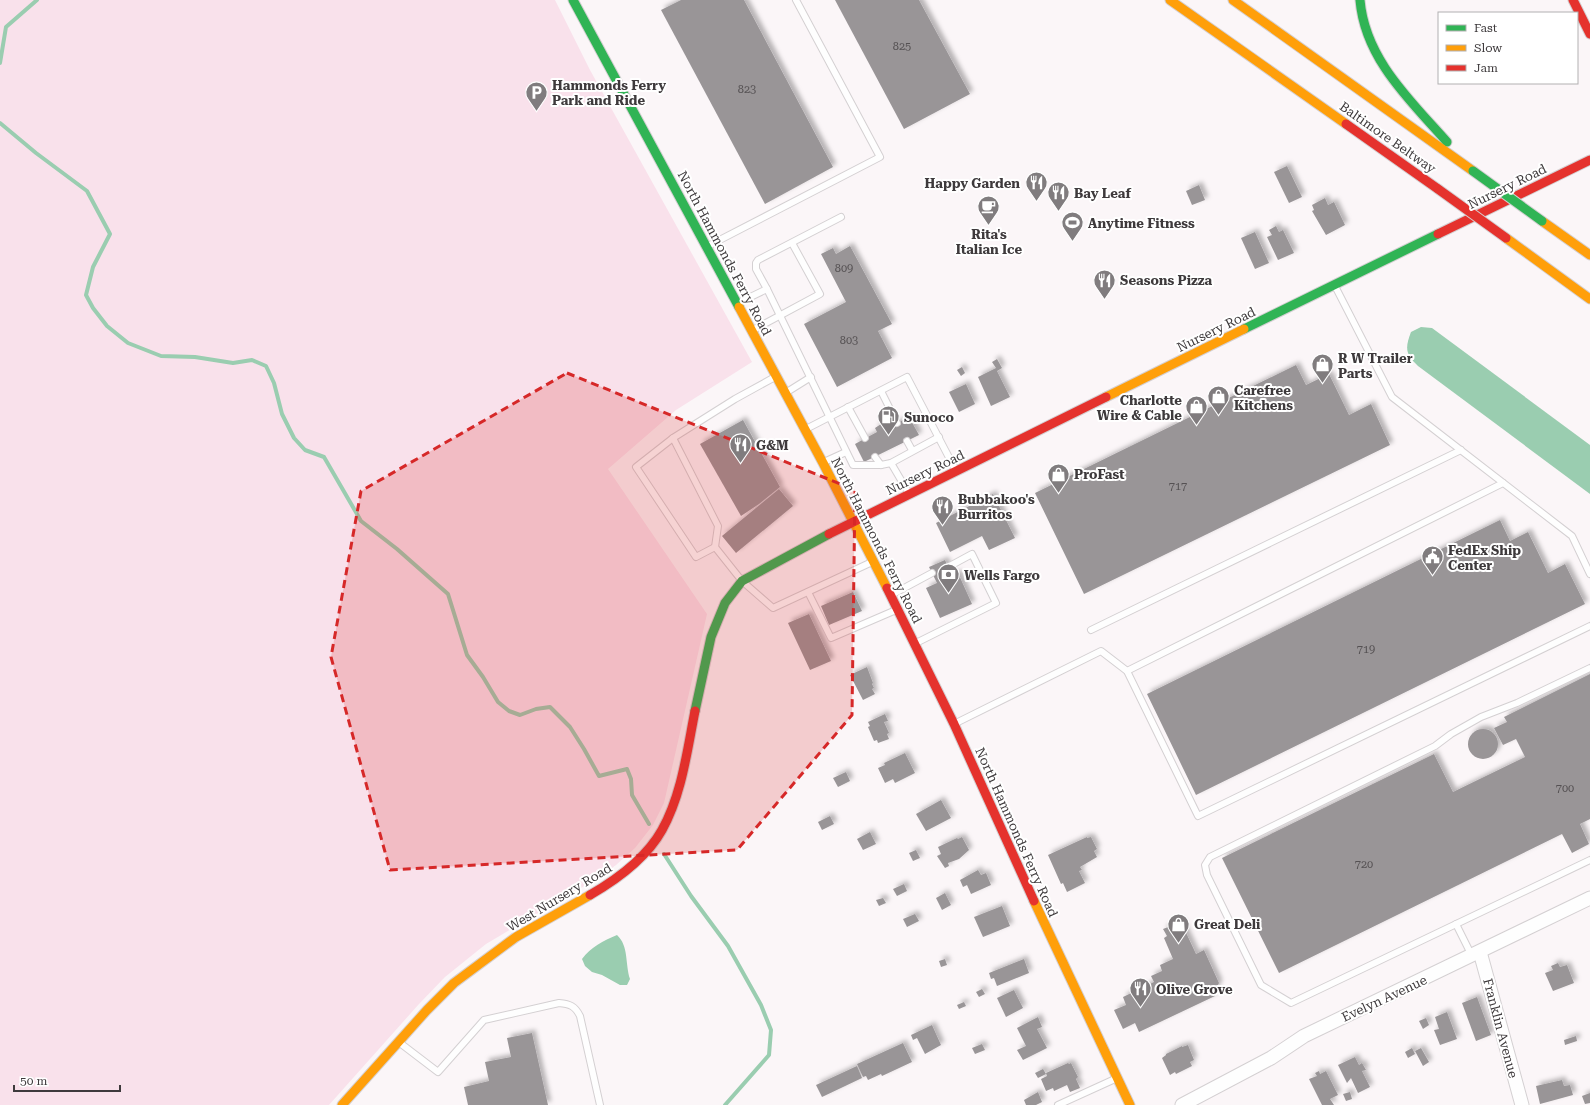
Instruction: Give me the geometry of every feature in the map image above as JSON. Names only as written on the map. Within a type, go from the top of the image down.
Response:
[{"type":"main road","name":"North Hammonds Ferry Road","points":[[573,0],[785,392],[874,561],[954,724],[1014,860],[1130,1105]]},
{"type":"main road","name":"Baltimore Beltway","points":[[1233,0],[1590,255]]},
{"type":"main road","points":[[1360,0],[1362,16],[1370,43],[1385,67],[1409,99],[1473,172]]},
{"type":"main road","points":[[1573,0],[1590,34]]},
{"type":"main road","name":"Baltimore Beltway","points":[[1168,3],[1225,38],[1590,299]]},
{"type":"main road","name":"Nursery Road","points":[[853,521],[1590,160]]},
{"type":"main road","name":"West Nursery Road","points":[[342,1105],[427,1010],[460,979],[492,953],[516,937],[602,888],[622,874],[642,856],[661,832],[673,807],[682,779],[711,637],[725,603],[742,581],[853,521]]},
{"type":"street","name":"Evelyn Avenue","points":[[1182,1105],[1271,1058],[1304,1036],[1590,898]]},
{"type":"street","name":"Franklin Avenue","points":[[1476,954],[1522,1105]]},
{"type":"lane","points":[[706,247],[880,157],[796,0]]},
{"type":"lane","points":[[841,217],[758,260],[756,263],[756,268],[781,316],[853,465],[881,466],[939,437]]},
{"type":"lane","points":[[752,331],[820,294],[792,243]]},
{"type":"lane","points":[[1335,284],[1392,397],[1572,536],[1590,574]]},
{"type":"lane","points":[[737,304],[767,289]]},
{"type":"lane","points":[[715,547],[696,557],[636,467],[673,438],[735,399],[776,376]]},
{"type":"lane","points":[[785,392],[811,377]]},
{"type":"lane","points":[[805,430],[907,377],[956,471]]},
{"type":"lane","points":[[881,391],[897,423]]},
{"type":"lane","points":[[848,407],[866,438]]},
{"type":"lane","points":[[673,438],[718,526],[715,547],[742,581],[773,608],[874,561]]},
{"type":"lane","points":[[907,441],[912,450]]},
{"type":"lane","points":[[1091,630],[1460,450]]},
{"type":"lane","points":[[823,463],[846,452]]},
{"type":"lane","points":[[876,457],[881,466]]},
{"type":"lane","points":[[891,462],[910,494]]},
{"type":"lane","points":[[1127,670],[1503,483]]},
{"type":"lane","points":[[914,643],[996,603],[972,554],[948,567]]},
{"type":"lane","points":[[890,595],[932,573]]},
{"type":"lane","points":[[808,592],[831,638],[898,610]]},
{"type":"lane","points":[[954,724],[1101,651],[1127,670],[1198,816],[1590,626]]},
{"type":"lane","points":[[1590,668],[1517,703],[1482,716],[1451,734],[1435,746],[1210,857],[1204,865],[1207,875],[1261,985],[1291,1003],[1590,860]]},
{"type":"lane","points":[[1456,924],[1476,954]]},
{"type":"lane","points":[[398,1042],[438,1072],[484,1020],[559,1003],[569,1004],[576,1008],[580,1016],[600,1105]]},
{"type":"lane","points":[[1058,1105],[1118,1078]]},
{"type":"highlighted area","points":[[567,373],[855,490],[852,715],[737,850],[390,870],[331,657],[361,491]]},
{"type":"shaded area","points":[[0,0],[555,0],[590,70],[752,362],[676,410],[608,469],[707,614],[664,803],[653,825],[635,848],[616,865],[598,878],[486,944],[445,977],[329,1105],[0,1105]]},
{"type":"shaded area","points":[[1421,327],[1432,328],[1590,445],[1590,494],[1418,366],[1408,354],[1407,347],[1411,332]]},
{"type":"shaded area","points":[[617,935],[621,939],[625,950],[630,979],[627,985],[620,985],[602,975],[592,972],[585,966],[582,959],[589,951]]},
{"type":"building","points":[[681,0],[744,0],[833,167],[765,204],[661,10]]},
{"type":"building","points":[[835,0],[919,0],[970,94],[904,129]]},
{"type":"building","points":[[1287,166],[1302,197],[1289,203],[1274,172]]},
{"type":"building","points":[[1199,185],[1205,200],[1192,205],[1186,191]]},
{"type":"building","points":[[1325,198],[1328,205],[1334,202],[1345,225],[1326,235],[1312,211],[1314,210],[1312,205]]},
{"type":"building","points":[[1276,226],[1279,232],[1283,230],[1294,253],[1278,260],[1267,237],[1272,235],[1269,230]]},
{"type":"building","points":[[1255,232],[1269,263],[1255,269],[1241,238]]},
{"type":"building","points":[[850,246],[892,324],[878,331],[892,358],[837,387],[804,324],[846,302],[821,254],[833,248],[836,254]]},
{"type":"building","points":[[997,359],[1002,368],[997,371],[1010,397],[991,406],[978,377],[996,368],[992,362]]},
{"type":"building","points":[[1296,365],[1306,385],[1329,374],[1349,415],[1371,404],[1390,445],[1084,594],[1035,493]]},
{"type":"building","points":[[962,367],[965,373],[961,376],[957,370]]},
{"type":"building","points":[[966,384],[975,404],[959,412],[949,392]]},
{"type":"building","points":[[909,417],[919,435],[864,462],[855,444],[877,432],[875,428],[884,422],[887,428]]},
{"type":"building","name":"G&M","points":[[743,420],[780,487],[741,516],[700,444]]},
{"type":"building","points":[[779,489],[793,506],[736,553],[722,536]]},
{"type":"building","points":[[993,494],[1015,538],[989,550],[982,536],[950,552],[936,523]]},
{"type":"building","points":[[1500,520],[1510,541],[1528,532],[1548,573],[1565,564],[1585,604],[1196,795],[1147,694]]},
{"type":"building","name":"Wells Fargo","points":[[945,560],[952,576],[958,573],[972,604],[940,618],[926,588],[937,583],[929,567]]},
{"type":"building","points":[[853,592],[862,611],[829,625],[821,606]]},
{"type":"building","points":[[809,614],[831,661],[810,670],[788,623]]},
{"type":"building","points":[[867,667],[873,683],[874,688],[872,689],[875,694],[863,700],[850,675]]},
{"type":"building","points":[[1590,674],[1590,819],[1580,824],[1589,844],[1572,853],[1562,834],[1279,973],[1222,858],[1434,754],[1453,792],[1525,757],[1516,739],[1503,745],[1494,728],[1507,722],[1504,717]]},
{"type":"building","points":[[885,714],[888,721],[884,722],[889,733],[887,734],[889,739],[878,743],[877,740],[874,741],[868,727],[870,726],[868,722]]},
{"type":"building","points":[[1483,729],[1494,733],[1498,744],[1494,755],[1483,759],[1472,755],[1468,744],[1472,733]]},
{"type":"building","points":[[905,753],[915,773],[895,783],[893,779],[885,783],[878,768],[885,765],[884,763]]},
{"type":"building","points":[[846,772],[850,781],[838,787],[833,778]]},
{"type":"building","points":[[941,800],[951,818],[926,831],[916,814]]},
{"type":"building","points":[[830,816],[834,824],[822,830],[818,822]]},
{"type":"building","points":[[870,832],[876,844],[863,850],[857,839]]},
{"type":"building","points":[[962,837],[969,850],[959,859],[948,863],[949,866],[945,868],[937,856],[941,854],[938,847]]},
{"type":"building","points":[[1087,837],[1091,837],[1097,849],[1094,851],[1097,857],[1080,867],[1082,870],[1079,871],[1085,883],[1067,892],[1063,883],[1061,884],[1048,855]]},
{"type":"building","points":[[916,850],[920,858],[913,861],[909,853]]},
{"type":"building","points":[[978,870],[981,875],[986,873],[991,885],[971,894],[967,885],[963,887],[960,880]]},
{"type":"building","points":[[904,884],[907,891],[897,896],[893,889]]},
{"type":"building","points":[[945,893],[951,905],[942,910],[936,898]]},
{"type":"building","points":[[883,898],[886,903],[879,906],[876,900]]},
{"type":"building","points":[[1002,906],[1010,926],[983,937],[974,917]]},
{"type":"building","points":[[915,914],[919,921],[907,927],[903,919]]},
{"type":"building","points":[[1181,922],[1196,954],[1204,950],[1219,983],[1214,993],[1215,996],[1139,1032],[1135,1023],[1123,1029],[1114,1010],[1126,1005],[1123,997],[1154,982],[1151,976],[1162,971],[1160,965],[1173,959],[1164,938],[1167,936],[1163,929]]},
{"type":"building","points":[[945,959],[947,965],[941,967],[939,961]]},
{"type":"building","points":[[1024,959],[1029,973],[997,986],[994,978],[991,979],[989,973]]},
{"type":"building","points":[[1558,963],[1560,967],[1567,965],[1574,983],[1553,991],[1545,973],[1553,970],[1551,966]]},
{"type":"building","points":[[982,989],[985,994],[979,997],[976,992]]},
{"type":"building","points":[[1014,990],[1023,1008],[1006,1017],[997,998]]},
{"type":"building","points":[[1477,997],[1491,1035],[1476,1041],[1462,1003]]},
{"type":"building","points":[[964,1002],[966,1006],[959,1009],[957,1005]]},
{"type":"building","points":[[1447,1012],[1457,1039],[1440,1045],[1434,1030],[1439,1029],[1435,1017]]},
{"type":"building","points":[[1038,1017],[1042,1027],[1037,1029],[1047,1048],[1023,1060],[1017,1050],[1026,1046],[1017,1028]]},
{"type":"building","points":[[1426,1018],[1429,1025],[1423,1029],[1419,1021]]},
{"type":"building","points":[[932,1025],[941,1045],[925,1054],[917,1038],[913,1040],[911,1035]]},
{"type":"building","points":[[532,1033],[548,1105],[468,1105],[464,1087],[489,1081],[485,1062],[511,1057],[507,1038]]},
{"type":"building","points":[[1576,1036],[1577,1041],[1565,1045],[1564,1040]]},
{"type":"building","points":[[903,1043],[912,1062],[882,1076],[881,1074],[868,1080],[866,1076],[863,1077],[857,1064]]},
{"type":"building","points":[[982,1044],[985,1050],[975,1054],[972,1048]]},
{"type":"building","points":[[1188,1045],[1194,1060],[1190,1062],[1192,1066],[1176,1074],[1175,1072],[1170,1075],[1162,1058],[1166,1054],[1182,1046]]},
{"type":"building","points":[[1412,1048],[1415,1054],[1408,1058],[1405,1052]]},
{"type":"building","points":[[1421,1048],[1429,1062],[1423,1066],[1415,1051]]},
{"type":"building","points":[[1355,1057],[1359,1065],[1362,1063],[1366,1070],[1362,1071],[1370,1087],[1358,1093],[1351,1078],[1347,1083],[1338,1065]]},
{"type":"building","points":[[1071,1063],[1078,1077],[1076,1079],[1080,1088],[1070,1092],[1067,1085],[1054,1091],[1053,1088],[1046,1091],[1041,1079],[1047,1076],[1046,1073]]},
{"type":"building","points":[[857,1066],[862,1078],[822,1097],[816,1085]]},
{"type":"building","points":[[1043,1069],[1046,1074],[1038,1078],[1035,1073]]},
{"type":"building","points":[[1319,1071],[1320,1074],[1326,1071],[1338,1095],[1330,1099],[1334,1105],[1322,1105],[1309,1079],[1317,1076],[1315,1073]]},
{"type":"building","points":[[1562,1080],[1564,1086],[1570,1085],[1573,1095],[1540,1104],[1536,1086]]},
{"type":"building","points":[[1038,1092],[1042,1102],[1036,1105],[1026,1105],[1024,1100]]},
{"type":"building","points":[[1350,1092],[1352,1099],[1346,1101],[1343,1094]]},
{"type":"building","points":[[1590,1093],[1590,1103],[1585,1104],[1582,1096]]},
{"type":"waterway","points":[[0,63],[6,27],[37,0]]},
{"type":"waterway","points":[[0,123],[36,153],[87,191],[110,234],[93,267],[86,295],[93,308],[107,326],[128,343],[161,356],[195,357],[233,363],[252,360],[266,366],[274,383],[282,414],[294,438],[305,450],[324,457],[361,521],[397,549],[448,594],[467,655],[483,677],[498,702],[509,711],[520,715],[536,709],[550,707],[570,727],[599,776],[627,769],[631,779],[632,795],[649,824]]},
{"type":"waterway","points":[[664,854],[691,896],[728,946],[761,1005],[771,1030],[769,1055],[725,1105]]},
{"type":"traffic: fast","points":[[573,0],[739,307]]},
{"type":"traffic: fast","points":[[1360,0],[1370,41],[1380,60],[1418,110],[1447,142]]},
{"type":"traffic: fast","points":[[1473,171],[1542,221]]},
{"type":"traffic: fast","points":[[1244,329],[1438,234]]},
{"type":"traffic: fast","points":[[695,711],[711,637],[725,603],[742,581],[829,534]]},
{"type":"traffic: slow","points":[[1170,0],[1346,124]]},
{"type":"traffic: slow","points":[[1233,0],[1473,171]]},
{"type":"traffic: slow","points":[[1542,221],[1590,255]]},
{"type":"traffic: slow","points":[[1506,238],[1590,299]]},
{"type":"traffic: slow","points":[[739,307],[823,463],[887,588]]},
{"type":"traffic: slow","points":[[1106,397],[1244,329]]},
{"type":"traffic: slow","points":[[342,1105],[427,1010],[454,983],[516,937],[590,895]]},
{"type":"traffic: slow","points":[[1034,901],[1130,1105]]},
{"type":"traffic: jam","points":[[1573,0],[1590,34]]},
{"type":"traffic: jam","points":[[1346,124],[1438,189]]},
{"type":"traffic: jam","points":[[1438,234],[1590,160]]},
{"type":"traffic: jam","points":[[1438,189],[1506,238]]},
{"type":"traffic: jam","points":[[829,534],[1106,397]]},
{"type":"traffic: jam","points":[[887,588],[954,724],[1034,901]]},
{"type":"traffic: jam","points":[[590,895],[630,867],[656,840],[662,830],[669,816],[679,787],[695,711]]},
{"type":"place","name":"Hammonds Ferry Park and Ride","points":[[537,112]]},
{"type":"place","name":"Happy Garden","points":[[1036,202]]},
{"type":"place","name":"Bay Leaf","points":[[1058,212]]},
{"type":"place","name":"Rita's Italian Ice","points":[[989,226]]},
{"type":"place","name":"Anytime Fitness","points":[[1073,242]]},
{"type":"place","name":"Seasons Pizza","points":[[1105,300]]},
{"type":"place","name":"R W Trailer Parts","points":[[1323,384]]},
{"type":"place","name":"Carefree Kitchens","points":[[1219,416]]},
{"type":"place","name":"Charlotte Wire & Cable","points":[[1197,426]]},
{"type":"place","name":"Sunoco","points":[[888,436]]},
{"type":"place","name":"G&M","points":[[740,464]]},
{"type":"place","name":"ProFast","points":[[1059,494]]},
{"type":"place","name":"Bubbakoo's Burritos","points":[[942,526]]},
{"type":"place","name":"FedEx Ship Center","points":[[1433,576]]},
{"type":"place","name":"Wells Fargo","points":[[949,594]]},
{"type":"place","name":"Great Deli","points":[[1178,944]]},
{"type":"place","name":"Olive Grove","points":[[1140,1008]]}]
